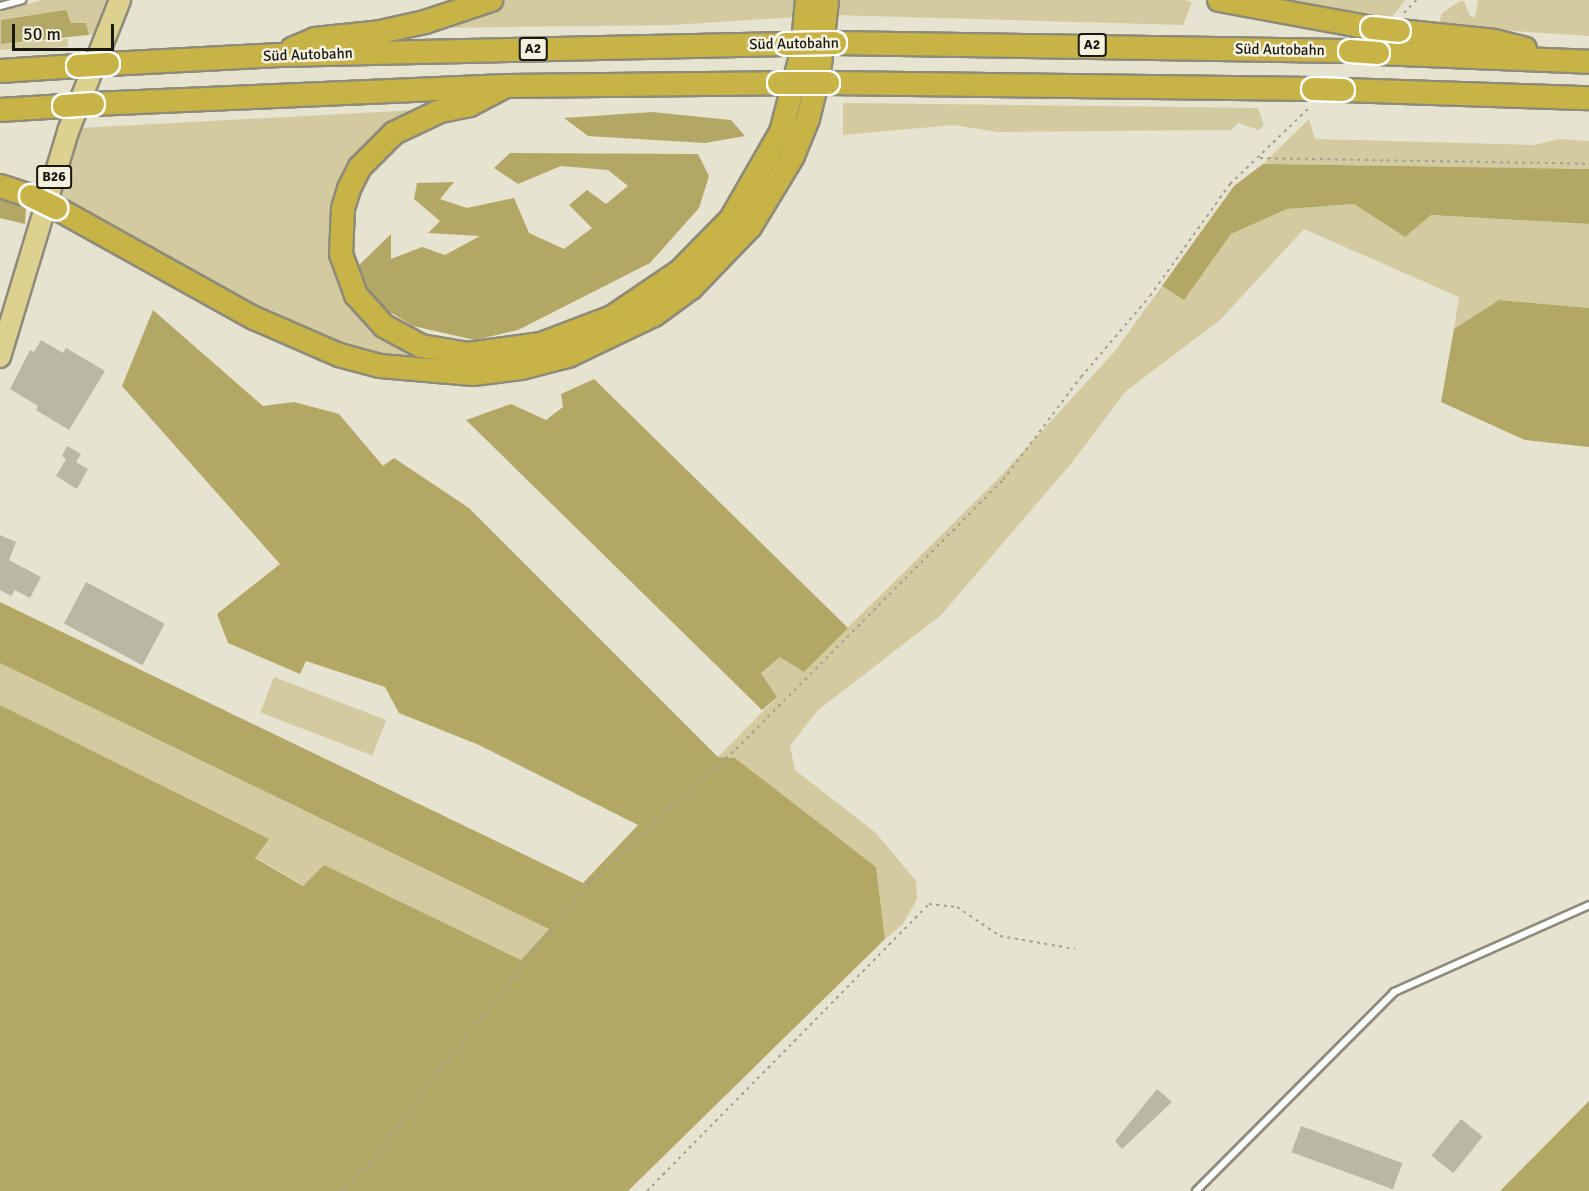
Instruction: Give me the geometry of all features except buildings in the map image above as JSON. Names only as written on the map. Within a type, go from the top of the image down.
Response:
[{"type":"highway","points":[[280,55],[315,39],[380,32],[491,0]]},
{"type":"highway","points":[[506,86],[470,105],[438,112],[394,133],[360,167],[348,189],[342,209],[341,254],[356,295],[384,326],[421,346],[468,354],[541,344],[612,317],[680,271],[731,219],[777,142],[794,92],[807,0]]},
{"type":"highway","points":[[0,186],[31,196],[56,208],[254,318],[339,355],[380,366],[473,374],[521,368],[568,356],[654,315],[691,288],[750,227],[789,164],[808,118],[819,74],[827,0]]},
{"type":"highway","points":[[1219,0],[1372,28],[1494,41],[1580,61]]},
{"type":"highway","name":"Süd Autobahn","points":[[0,71],[280,55],[835,43],[1350,51],[1580,61]]},
{"type":"highway","points":[[0,110],[506,86],[779,83],[1313,89],[1589,98]]},
{"type":"main road","name":"B26","points":[[0,357],[69,129],[120,0]]},
{"type":"lane","points":[[0,6],[22,0]]},
{"type":"lane","points":[[1196,1191],[1394,992],[1589,905]]},
{"type":"path","points":[[340,1191],[375,1161],[429,1083],[587,885],[736,749],[1003,480],[1081,377],[1150,296],[1230,184],[1260,158],[1589,164]]},
{"type":"path","points":[[647,1191],[929,904],[957,907],[1000,936],[1075,950]]},
{"type":"shaded area","points":[[43,0],[110,0],[97,33],[89,35],[86,23],[2,44],[68,39],[68,47],[0,50],[0,12]]},
{"type":"shaded area","points":[[507,0],[796,0],[795,17],[672,25],[433,28]]},
{"type":"shaded area","points":[[835,0],[1185,0],[1192,2],[1183,25],[833,15]]},
{"type":"shaded area","points":[[1256,0],[1405,0],[1392,17]]},
{"type":"shaded area","points":[[1478,0],[1589,0],[1589,36],[1438,26],[1442,13],[1460,1],[1464,1],[1470,16],[1475,18]]},
{"type":"shaded area","points":[[66,10],[71,23],[86,23],[89,35],[1,44],[1,20]]},
{"type":"shaded area","points":[[843,103],[1258,108],[1264,125],[1259,130],[1238,123],[1231,130],[998,132],[953,125],[843,135]]},
{"type":"shaded area","points":[[417,110],[402,115],[372,140],[355,159],[335,195],[329,225],[331,260],[351,303],[439,358],[425,366],[349,348],[238,299],[58,194],[80,128]]},
{"type":"shaded area","points":[[652,112],[731,120],[745,136],[705,143],[588,136],[564,118]]},
{"type":"shaded area","points":[[1309,119],[1315,139],[1534,145],[1560,139],[1589,141],[1589,169],[1263,164]]},
{"type":"shaded area","points":[[510,153],[698,154],[709,176],[699,208],[650,263],[518,330],[475,340],[413,326],[377,304],[356,268],[391,234],[391,259],[422,247],[445,255],[480,236],[428,233],[440,221],[414,199],[417,183],[454,182],[440,199],[467,208],[514,198],[529,233],[564,249],[592,228],[569,205],[587,190],[606,204],[628,186],[608,170],[561,166],[518,184],[494,168]]},
{"type":"shaded area","points":[[1263,164],[1589,169],[1589,224],[1431,215],[1405,237],[1354,204],[1287,209],[1231,234],[1184,300],[1162,286],[1234,186]]},
{"type":"shaded area","points":[[0,200],[26,208],[25,224],[0,218]]},
{"type":"shaded area","points":[[1354,204],[1405,237],[1431,215],[1589,224],[1589,308],[1499,300],[1454,329],[1459,297],[1304,229],[1220,320],[1125,392],[1070,465],[941,615],[817,711],[790,746],[795,770],[876,833],[916,881],[917,899],[903,924],[885,939],[876,867],[735,758],[718,757],[777,697],[761,673],[780,657],[804,671],[997,480],[1115,351],[1162,286],[1184,299],[1231,234],[1287,209]]},
{"type":"shaded area","points":[[1499,300],[1589,308],[1589,447],[1525,440],[1441,402],[1454,329]]},
{"type":"shaded area","points":[[153,310],[263,406],[294,402],[339,414],[383,466],[394,458],[469,508],[718,757],[735,758],[876,867],[885,939],[628,1191],[0,1191],[0,705],[269,839],[255,858],[303,886],[324,865],[521,960],[549,929],[0,663],[0,602],[583,883],[638,825],[479,745],[399,713],[385,687],[306,661],[300,674],[228,643],[217,614],[280,564],[122,386]]},
{"type":"shaded area","points":[[594,379],[848,628],[804,672],[780,657],[761,673],[777,697],[762,710],[466,420],[511,404],[546,420],[563,407],[561,394]]},
{"type":"shaded area","points":[[0,663],[549,929],[521,960],[324,866],[304,886],[255,857],[268,839],[0,705]]},
{"type":"shaded area","points":[[274,677],[386,720],[372,755],[260,712]]},
{"type":"shaded area","points":[[1589,1101],[1589,1191],[1500,1191]]}]
